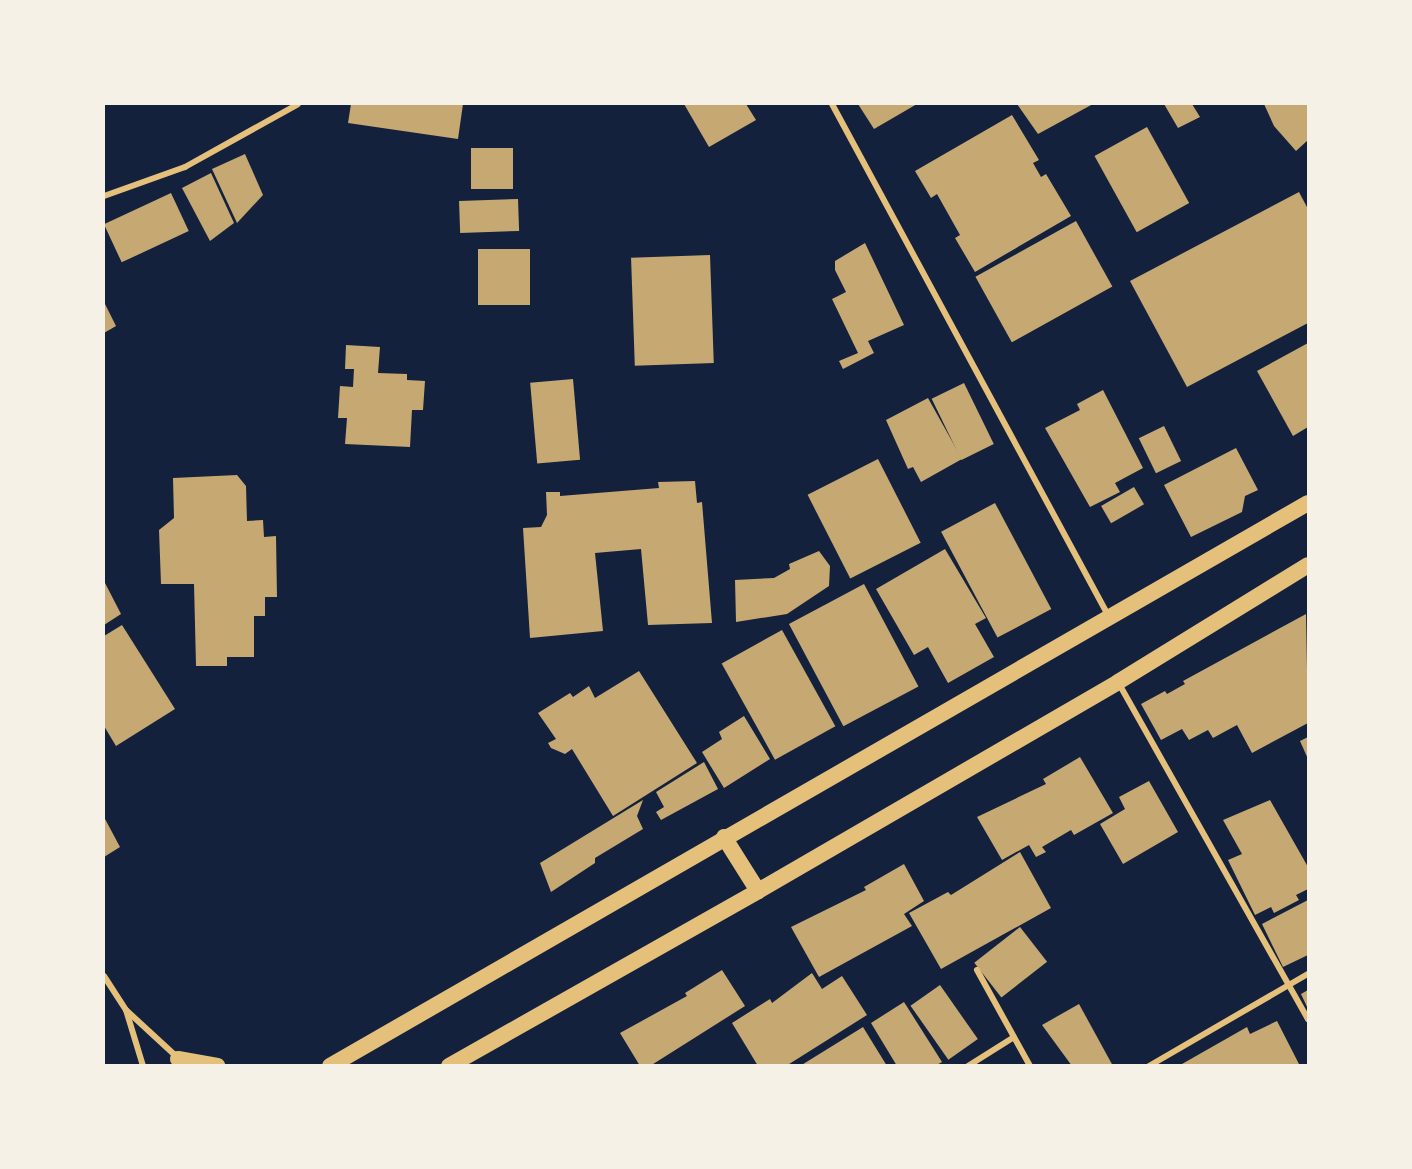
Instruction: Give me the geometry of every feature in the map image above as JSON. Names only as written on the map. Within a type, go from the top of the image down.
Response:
[{"type":"highway","points":[[330,1065],[1308,503]]},
{"type":"highway","points":[[449,1065],[758,891],[1118,682],[1308,565]]},
{"type":"highway","points":[[724,837],[758,891]]},
{"type":"highway","points":[[181,1062],[217,1065]]},
{"type":"street","points":[[104,196],[185,167],[298,104]]},
{"type":"street","points":[[832,104],[1108,616]]},
{"type":"street","points":[[1118,682],[1308,1019]]},
{"type":"street","points":[[977,970],[1030,1065]]},
{"type":"street","points":[[1149,1065],[1308,974]]},
{"type":"street","points":[[104,976],[126,1010],[181,1062]]},
{"type":"street","points":[[126,1010],[143,1065]]},
{"type":"street","points":[[968,1065],[1014,1037]]},
{"type":"building","points":[[351,104],[463,104],[458,139],[348,123]]},
{"type":"building","points":[[684,104],[746,104],[756,120],[709,147]]},
{"type":"building","points":[[858,104],[917,104],[874,129]]},
{"type":"building","points":[[1017,104],[1093,104],[1038,134]]},
{"type":"building","points":[[1164,104],[1192,104],[1200,117],[1178,128]]},
{"type":"building","points":[[1264,104],[1308,104],[1308,140],[1296,151],[1274,126]]},
{"type":"building","points":[[1012,115],[1039,160],[1033,163],[1041,177],[1046,174],[1071,216],[975,272],[955,238],[960,235],[937,194],[931,198],[915,171]]},
{"type":"building","points":[[1147,127],[1189,203],[1137,232],[1095,156]]},
{"type":"building","points":[[471,148],[513,148],[513,189],[471,189]]},
{"type":"building","points":[[245,154],[263,195],[237,223],[212,169]]},
{"type":"building","points":[[211,173],[234,223],[210,241],[182,188]]},
{"type":"building","points":[[1299,192],[1308,209],[1308,323],[1187,387],[1130,281]]},
{"type":"building","points":[[171,193],[189,231],[122,262],[104,224]]},
{"type":"building","points":[[518,199],[519,231],[460,233],[459,201]]},
{"type":"building","points":[[1076,221],[1112,287],[1012,342],[975,277]]},
{"type":"building","points":[[865,243],[904,325],[868,341],[874,353],[843,369],[839,361],[858,353],[832,299],[846,292],[835,270],[835,261]]},
{"type":"building","points":[[478,249],[530,249],[530,305],[478,305]]},
{"type":"building","points":[[710,255],[714,363],[635,366],[631,258]]},
{"type":"building","points":[[104,302],[116,326],[104,333]]},
{"type":"building","points":[[1308,343],[1308,427],[1293,436],[1257,371]]},
{"type":"building","points":[[346,345],[380,347],[378,373],[407,374],[407,380],[425,381],[423,410],[412,410],[410,447],[345,444],[347,418],[338,418],[340,386],[353,387],[354,369],[345,369]]},
{"type":"building","points":[[573,379],[580,460],[537,463],[530,383]]},
{"type":"building","points":[[964,383],[994,444],[961,460],[932,399]]},
{"type":"building","points":[[1103,390],[1143,468],[1115,483],[1120,492],[1090,507],[1045,428],[1080,410],[1077,404]]},
{"type":"building","points":[[928,398],[962,459],[921,482],[913,467],[908,469],[886,420]]},
{"type":"building","points":[[1164,426],[1181,461],[1156,473],[1139,438]]},
{"type":"building","points":[[1236,448],[1258,490],[1245,496],[1242,512],[1191,537],[1164,485]]},
{"type":"building","points":[[878,459],[921,543],[850,579],[808,495]]},
{"type":"building","points":[[237,475],[246,486],[247,521],[263,520],[264,537],[276,536],[277,597],[265,597],[265,616],[254,616],[254,657],[227,657],[227,666],[196,666],[194,584],[161,584],[159,530],[174,518],[173,478]]},
{"type":"building","points":[[695,481],[697,503],[702,502],[712,623],[648,625],[641,549],[595,553],[603,631],[530,638],[523,528],[541,527],[547,515],[546,492],[560,492],[560,496],[659,488],[658,482]]},
{"type":"building","points":[[1134,487],[1144,504],[1111,523],[1101,506]]},
{"type":"building","points":[[995,503],[1051,609],[997,638],[941,532]]},
{"type":"building","points":[[945,549],[986,618],[975,624],[994,657],[948,683],[928,647],[914,655],[876,589]]},
{"type":"building","points":[[819,551],[830,566],[829,586],[787,614],[736,622],[735,580],[774,578],[790,569],[789,564]]},
{"type":"building","points":[[104,581],[121,614],[104,625]]},
{"type":"building","points":[[864,584],[918,686],[843,726],[789,624]]},
{"type":"building","points":[[1306,614],[1308,723],[1252,753],[1237,725],[1213,738],[1208,730],[1189,740],[1182,729],[1161,740],[1141,704],[1165,691],[1167,694],[1185,684],[1183,681]]},
{"type":"building","points":[[122,625],[175,709],[116,746],[104,726],[104,636]]},
{"type":"building","points":[[782,630],[835,726],[775,760],[722,663]]},
{"type":"building","points":[[639,671],[697,763],[613,816],[572,749],[565,754],[551,748],[548,743],[556,739],[538,713],[570,693],[573,697],[589,686],[595,698]]},
{"type":"building","points":[[744,716],[770,759],[724,788],[702,752],[722,739],[719,732]]},
{"type":"building","points":[[1308,737],[1308,759],[1300,741]]},
{"type":"building","points":[[1080,757],[1113,813],[1074,835],[1071,830],[1042,847],[1046,852],[1036,857],[1029,845],[1002,860],[977,817],[1046,784],[1043,779]]},
{"type":"building","points":[[704,762],[718,789],[661,820],[656,812],[664,807],[656,792]]},
{"type":"building","points":[[1149,781],[1178,832],[1123,864],[1100,824],[1125,809],[1119,797]]},
{"type":"building","points":[[643,800],[637,816],[643,829],[595,858],[595,863],[551,892],[540,863]]},
{"type":"building","points":[[1270,800],[1308,867],[1308,889],[1296,895],[1299,900],[1274,913],[1271,907],[1255,915],[1228,860],[1242,854],[1223,820]]},
{"type":"building","points":[[104,817],[120,847],[104,857]]},
{"type":"building","points":[[1020,852],[1051,908],[941,969],[909,913],[948,892],[951,895]]},
{"type":"building","points":[[904,864],[924,901],[904,914],[912,926],[819,977],[791,927],[866,890],[864,887]]},
{"type":"building","points":[[1308,900],[1308,955],[1283,967],[1262,924]]},
{"type":"building","points":[[1020,927],[1047,962],[1001,997],[974,963]]},
{"type":"building","points":[[722,970],[745,1006],[650,1066],[640,1066],[620,1033],[687,996],[685,993]]},
{"type":"building","points":[[812,973],[822,989],[842,976],[867,1015],[786,1066],[758,1066],[732,1023],[770,999],[772,1003]]},
{"type":"building","points":[[940,985],[978,1039],[948,1060],[911,1006]]},
{"type":"building","points":[[1308,990],[1308,1009],[1301,994]]},
{"type":"building","points":[[904,1002],[942,1062],[935,1066],[897,1066],[871,1023]]},
{"type":"building","points":[[1079,1004],[1113,1066],[1072,1066],[1042,1025]]},
{"type":"building","points":[[1277,1021],[1300,1066],[1182,1064],[1247,1027],[1250,1034]]},
{"type":"building","points":[[863,1027],[887,1066],[800,1066]]}]
